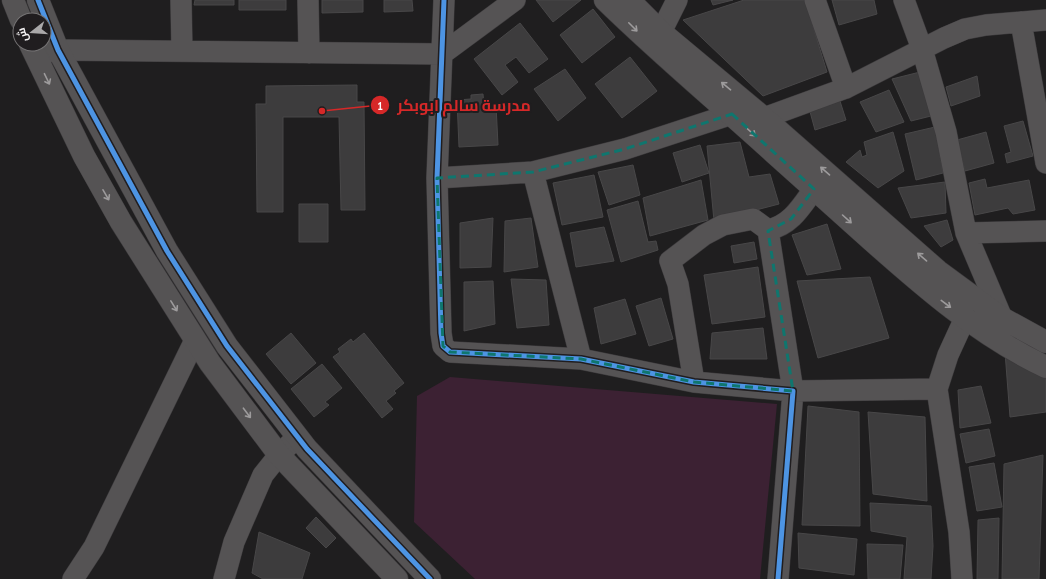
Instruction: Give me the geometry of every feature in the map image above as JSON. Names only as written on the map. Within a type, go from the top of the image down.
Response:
[{"type":"street","points":[[13,0],[18,12]]},
{"type":"street","points":[[38,0],[58,50],[167,251],[227,346],[297,436],[430,579]]},
{"type":"street","points":[[181,0],[182,51]]},
{"type":"street","points":[[308,0],[309,53]]},
{"type":"street","points":[[444,0],[437,178],[441,333],[443,346],[450,352],[581,359],[694,382],[793,391],[937,389]]},
{"type":"street","points":[[52,50],[442,54],[515,0]]},
{"type":"street","points":[[605,0],[673,65],[732,114],[918,283],[965,318],[1022,354],[1046,367]]},
{"type":"street","points":[[629,0],[661,32],[764,118],[938,271],[1002,318],[1046,342]]},
{"type":"street","points":[[661,32],[677,0]]},
{"type":"street","points":[[815,0],[846,88]]},
{"type":"street","points":[[904,0],[922,49],[946,132],[966,233],[1002,318]]},
{"type":"street","points":[[764,118],[846,88],[965,29],[1046,20]]},
{"type":"street","points":[[1021,22],[1046,163]]},
{"type":"street","points":[[34,52],[84,156],[121,222],[195,340],[279,455],[397,579]]},
{"type":"street","points":[[437,178],[533,172],[625,149],[732,114]]},
{"type":"street","points":[[533,172],[581,359]]},
{"type":"street","points":[[768,230],[782,225],[791,219],[814,189]]},
{"type":"street","points":[[694,382],[678,284],[670,261],[704,236],[723,225],[753,219],[768,230],[793,391],[778,579]]},
{"type":"street","points":[[966,233],[1046,231]]},
{"type":"street","points":[[962,579],[959,532],[937,389],[948,356],[965,318]]},
{"type":"street","points":[[73,579],[94,547],[195,340]]},
{"type":"street","points":[[224,579],[234,542],[263,475],[297,436]]},
{"type":"highlighted area","points":[[732,114],[814,189],[791,219],[768,231],[793,391],[694,382],[581,359],[450,352],[443,346],[437,178],[533,172],[625,149]]},
{"type":"shaded area","points":[[450,377],[777,404],[760,579],[475,579],[414,522],[417,396]]},
{"type":"building","points":[[195,0],[234,0],[234,5],[194,5]]},
{"type":"building","points":[[239,0],[286,0],[286,10],[239,10]]},
{"type":"building","points":[[322,0],[363,0],[363,12],[322,13]]},
{"type":"building","points":[[384,0],[412,0],[413,11],[384,12]]},
{"type":"building","points":[[536,0],[581,0],[553,22]]},
{"type":"building","points":[[711,0],[733,0],[713,5]]},
{"type":"building","points":[[744,0],[805,0],[827,72],[763,96],[683,20]]},
{"type":"building","points":[[832,0],[874,0],[877,14],[839,25]]},
{"type":"building","points":[[593,9],[615,37],[582,63],[560,35]]},
{"type":"building","points":[[520,23],[548,59],[529,73],[516,57],[505,65],[518,82],[502,95],[474,59]]},
{"type":"building","points":[[630,57],[657,91],[622,118],[595,84]]},
{"type":"building","points":[[565,69],[586,98],[558,121],[534,89]]},
{"type":"building","points":[[920,72],[931,116],[911,121],[892,79]]},
{"type":"building","points":[[977,76],[980,96],[951,106],[946,87]]},
{"type":"building","points":[[357,85],[357,102],[364,102],[365,210],[341,210],[339,117],[283,117],[283,212],[257,212],[256,104],[266,104],[266,86]]},
{"type":"building","points":[[889,90],[904,122],[876,132],[860,102]]},
{"type":"building","points":[[483,94],[484,106],[496,105],[498,145],[459,147],[457,100],[471,99],[471,95]]},
{"type":"building","points":[[839,98],[846,120],[815,130],[809,108]]},
{"type":"building","points":[[1023,121],[1033,156],[1007,163],[1005,154],[1011,152],[1004,126]]},
{"type":"building","points":[[935,127],[943,173],[916,180],[905,134]]},
{"type":"building","points":[[893,132],[904,171],[878,188],[846,162],[860,150],[862,157],[867,155],[864,142]]},
{"type":"building","points":[[986,132],[994,163],[965,171],[957,140]]},
{"type":"building","points":[[740,142],[749,177],[770,174],[779,204],[714,221],[707,146]]},
{"type":"building","points":[[700,145],[709,173],[682,182],[673,153]]},
{"type":"building","points":[[633,165],[640,195],[609,205],[598,172]]},
{"type":"building","points":[[594,175],[603,217],[562,225],[553,183]]},
{"type":"building","points":[[985,179],[987,188],[1029,180],[1035,210],[1013,214],[1008,208],[975,215],[969,183]]},
{"type":"building","points":[[701,180],[708,220],[650,236],[643,198]]},
{"type":"building","points":[[945,182],[946,213],[911,218],[898,188]]},
{"type":"building","points":[[638,201],[648,242],[656,241],[658,250],[621,262],[607,210]]},
{"type":"building","points":[[299,204],[328,204],[328,242],[299,242]]},
{"type":"building","points":[[493,218],[491,267],[460,268],[460,223]]},
{"type":"building","points":[[531,218],[538,267],[504,272],[505,221]]},
{"type":"building","points":[[947,220],[953,240],[941,247],[924,226]]},
{"type":"building","points":[[827,224],[841,269],[807,275],[792,235]]},
{"type":"building","points":[[604,227],[614,261],[576,267],[570,233]]},
{"type":"building","points":[[754,242],[757,259],[734,263],[731,246]]},
{"type":"building","points":[[758,267],[765,317],[712,324],[704,275]]},
{"type":"building","points":[[870,277],[889,338],[818,358],[797,281]]},
{"type":"building","points":[[511,279],[546,280],[549,325],[517,328]]},
{"type":"building","points":[[493,281],[495,324],[464,331],[464,282]]},
{"type":"building","points":[[661,298],[673,339],[649,346],[636,306]]},
{"type":"building","points":[[625,299],[636,334],[601,344],[594,308]]},
{"type":"building","points":[[763,328],[767,359],[710,359],[712,333]]},
{"type":"building","points":[[291,333],[316,363],[291,384],[266,354]]},
{"type":"building","points":[[364,333],[404,383],[394,391],[396,393],[386,401],[393,409],[382,418],[333,357],[340,352],[338,349],[351,339],[353,342]]},
{"type":"building","points":[[1005,352],[1046,375],[1046,412],[1010,417]]},
{"type":"building","points":[[322,364],[342,388],[325,402],[329,405],[314,417],[291,389]]},
{"type":"building","points":[[981,386],[991,423],[960,428],[958,390]]},
{"type":"building","points":[[808,406],[859,412],[860,526],[802,525]]},
{"type":"building","points":[[868,412],[925,417],[927,501],[873,494]]},
{"type":"building","points":[[989,429],[995,456],[966,463],[960,434]]},
{"type":"building","points":[[1043,455],[1039,579],[1002,579],[1004,464]]},
{"type":"building","points":[[994,463],[1002,507],[977,511],[969,467]]},
{"type":"building","points":[[870,503],[931,506],[933,546],[931,579],[904,579],[907,537],[871,531]]},
{"type":"building","points":[[316,517],[336,538],[326,548],[306,528]]},
{"type":"building","points":[[999,518],[998,579],[977,579],[978,520]]},
{"type":"building","points":[[259,532],[310,553],[302,579],[263,579],[252,573]]},
{"type":"building","points":[[798,533],[857,539],[854,575],[799,568]]},
{"type":"building","points":[[867,544],[903,545],[900,579],[868,579]]},
{"type":"cycle path","points":[[38,0],[58,50],[167,251],[227,346],[307,449],[430,579]]},
{"type":"cycle path","points":[[444,0],[437,178],[441,333],[443,346],[450,352],[581,359],[694,382],[793,391],[778,579]]},
{"type":"place","name":"مدرسة سالم ابوبكر","points":[[322,111]]}]
